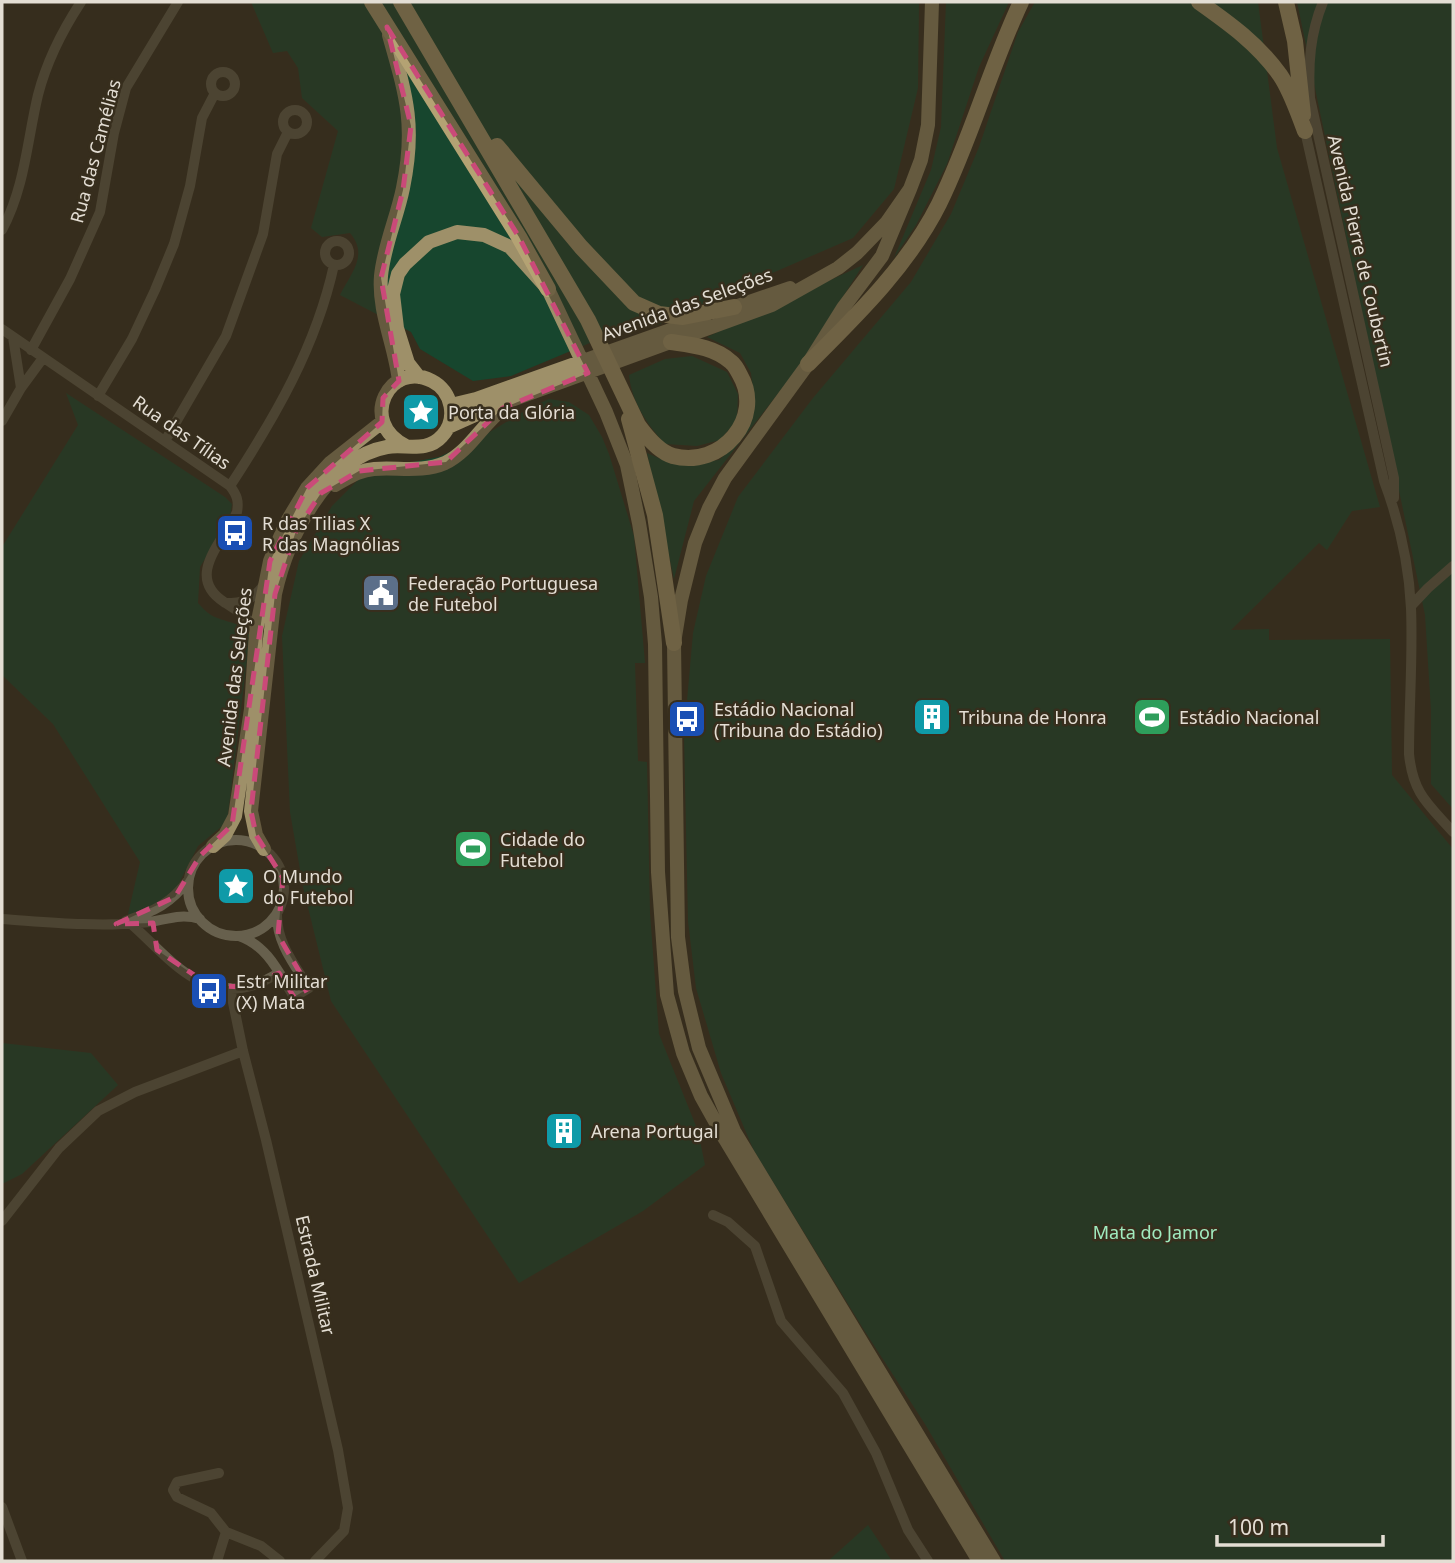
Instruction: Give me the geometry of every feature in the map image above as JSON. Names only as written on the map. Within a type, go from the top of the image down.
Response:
[{"type":"highway","points":[[372,2],[439,106],[548,289]]},
{"type":"highway","points":[[401,2],[587,320],[638,425],[649,440],[672,456],[697,457],[719,452],[736,435],[745,416],[748,394],[733,362],[707,348],[671,342]]},
{"type":"highway","points":[[808,364],[856,316],[901,264],[939,205],[969,133],[1000,44],[1021,2]]},
{"type":"highway","points":[[1199,2],[1253,42],[1263,53],[1282,77],[1305,131]]},
{"type":"highway","points":[[1286,2],[1295,41],[1305,131]]},
{"type":"highway","points":[[465,108],[581,247],[634,303],[659,314],[683,317],[734,307]]},
{"type":"highway","points":[[623,397],[655,515],[674,643]]},
{"type":"main road","name":"Avenida das Seleções","points":[[636,349],[671,342],[772,305],[838,268],[887,222],[910,189],[922,160],[928,125],[932,2]]},
{"type":"main road","points":[[387,27],[406,93],[411,127],[403,190],[387,242],[381,278],[382,305],[399,381]]},
{"type":"main road","points":[[910,189],[882,256],[843,308],[808,364],[724,478],[695,543],[674,643],[678,937],[685,991],[699,1048],[734,1131],[993,1561]]},
{"type":"main road","points":[[419,377],[408,363],[397,328],[393,294],[398,274],[429,242],[457,232],[484,235],[510,247],[548,289],[606,412],[627,465],[651,597],[655,644],[659,886],[667,995],[683,1053],[701,1096],[725,1139],[979,1561]]},
{"type":"main road","name":"Avenida das Seleções","points":[[451,405],[552,380],[636,349],[734,307],[818,279]]},
{"type":"main road","points":[[406,446],[387,433],[380,410],[389,388],[399,381],[419,377],[440,386],[451,405],[449,427]]},
{"type":"main road","name":"Avenida das Seleções","points":[[264,849],[256,835],[251,811],[275,594],[296,531],[334,478],[366,455],[388,447],[416,448],[435,442],[449,427],[463,419],[522,398],[552,380]]},
{"type":"main road","points":[[321,493],[359,471],[374,468],[430,468],[446,462],[461,453],[487,422],[503,408],[522,398]]},
{"type":"main road","name":"Avenida das Seleções","points":[[214,846],[225,835],[235,816],[251,709],[256,631],[263,586],[278,541],[296,503],[307,488],[330,463],[382,422]]},
{"type":"street","points":[[2,230],[27,160],[38,96],[48,64],[62,32],[81,2]]},
{"type":"street","name":"Rua das Camélias","points":[[31,350],[70,279],[100,212],[114,133],[126,88],[141,61],[162,33],[178,2]]},
{"type":"street","name":"Avenida Pierre de Coubertin","points":[[1323,2],[1313,26],[1311,39],[1308,66],[1310,98],[1394,478],[1394,508]]},
{"type":"street","points":[[98,396],[132,339],[174,244],[190,186],[200,127],[215,93]]},
{"type":"street","name":"Avenida Pierre de Coubertin","points":[[1305,131],[1384,481],[1403,546],[1411,606],[1409,754],[1412,777],[1422,797],[1453,832]]},
{"type":"street","points":[[164,442],[226,336],[263,234],[277,154],[288,132]]},
{"type":"street","points":[[230,486],[272,421],[298,371],[326,303],[334,265]]},
{"type":"street","name":"Rua das Tílias","points":[[2,329],[230,486],[237,498],[237,512],[210,559],[206,577],[209,587],[225,603]]},
{"type":"street","points":[[13,337],[21,387]]},
{"type":"street","points":[[2,421],[21,387],[43,358]]},
{"type":"street","points":[[1411,606],[1453,566]]},
{"type":"street","points":[[225,603],[248,600],[263,586]]},
{"type":"street","points":[[225,603],[247,617],[256,631]]},
{"type":"street","points":[[117,924],[163,906],[175,897],[189,879],[200,856],[214,846],[239,840],[264,849],[276,861],[283,878],[283,896],[276,925],[282,943],[309,988],[294,997],[260,946],[252,940],[220,933],[200,919],[191,905],[189,879]]},
{"type":"street","points":[[239,936],[264,926],[277,913]]},
{"type":"street","points":[[2,919],[117,924],[182,915],[200,919]]},
{"type":"street","points":[[157,950],[153,932],[162,919]]},
{"type":"street","points":[[130,923],[171,964],[190,977],[209,985],[230,988],[254,985],[279,973]]},
{"type":"street","name":"Estrada Militar","points":[[230,988],[338,1450],[348,1507],[344,1531],[316,1561]]},
{"type":"street","points":[[2,1222],[59,1148],[98,1111],[135,1092],[243,1051]]},
{"type":"street","points":[[713,1215],[728,1222],[755,1246],[781,1321],[843,1393],[877,1453],[908,1530],[928,1561]]},
{"type":"street","points":[[219,1473],[177,1482],[173,1490],[177,1497],[211,1513],[226,1532],[261,1546],[280,1561]]},
{"type":"street","points":[[2,1507],[22,1561]]},
{"type":"street","points":[[216,1561],[226,1532]]},
{"type":"highlighted area","points":[[387,27],[519,237],[588,373],[503,408],[446,462],[359,471],[321,493],[296,531],[275,594],[251,811],[256,835],[283,878],[278,935],[309,988],[294,997],[279,973],[244,987],[209,985],[157,950],[153,923],[116,924],[175,897],[200,856],[232,825],[270,561],[307,488],[382,422],[383,398],[399,381],[381,278],[403,190],[411,126]]},
{"type":"green space","points":[[251,2],[919,2],[918,88],[894,189],[853,238],[658,325],[616,332],[511,376],[473,381],[420,349],[411,332],[340,295],[356,264],[358,249],[355,241],[350,233],[322,237],[311,228],[338,131],[302,98],[298,68],[287,51],[273,53]]},
{"type":"green space","points":[[946,2],[1009,2],[979,67],[947,164],[916,225],[894,258],[931,170],[941,127]]},
{"type":"green space","name":"Mata do Jamor","points":[[1035,2],[1258,2],[1277,148],[1380,507],[1352,511],[1327,550],[1319,543],[1231,630],[1269,629],[1269,640],[1390,639],[1392,775],[1453,849],[1453,1561],[1005,1561],[925,1424],[754,1151],[721,1073],[696,988],[688,921],[684,735],[693,633],[706,576],[738,497],[813,398],[911,282],[951,214],[979,147],[1018,32]]},
{"type":"green space","points":[[1297,2],[1453,2],[1453,809],[1431,784],[1431,710],[1425,615]]},
{"type":"green space","points":[[863,265],[798,368],[742,439],[755,405],[751,373],[740,353],[707,337]]},
{"type":"green space","points":[[692,356],[727,372],[738,394],[737,420],[720,440],[697,446],[665,444],[641,412],[633,395],[629,375],[665,359]]},
{"type":"green space","points":[[66,393],[232,504],[230,517],[200,567],[198,603],[211,615],[242,627],[250,635],[227,822],[198,846],[173,895],[138,915],[128,914],[140,862],[53,724],[2,675],[2,547],[78,425]]},
{"type":"green space","name":"Cidade do Futebol","points":[[549,399],[569,402],[589,415],[609,454],[634,536],[645,663],[635,663],[638,761],[647,762],[650,913],[659,1034],[698,1131],[705,1165],[643,1211],[519,1283],[331,1001],[303,887],[290,812],[282,636],[299,561],[332,506],[364,474],[439,457],[480,438]]},
{"type":"green space","points":[[741,441],[694,501],[674,579],[647,453],[672,464],[719,460]]},
{"type":"green space","points":[[2,1043],[91,1053],[118,1085],[22,1174],[2,1184]]},
{"type":"green space","points":[[868,1525],[892,1561],[828,1561]]},
{"type":"place","name":"Porta da Glória","points":[[421,412]]},
{"type":"place","name":"R das Tilias X R das Magnólias","points":[[235,533]]},
{"type":"place","name":"Federação Portuguesa de Futebol","points":[[381,593]]},
{"type":"place","name":"Tribuna de Honra","points":[[932,717]]},
{"type":"place","name":"Estádio Nacional","points":[[1152,717]]},
{"type":"place","name":"Estádio Nacional (Tribuna do Estádio)","points":[[687,719]]},
{"type":"place","name":"Cidade do Futebol","points":[[473,849]]},
{"type":"place","name":"O Mundo do Futebol","points":[[236,886]]},
{"type":"place","name":"Estr Militar (X) Mata","points":[[209,991]]},
{"type":"place","name":"Arena Portugal","points":[[564,1131]]}]
